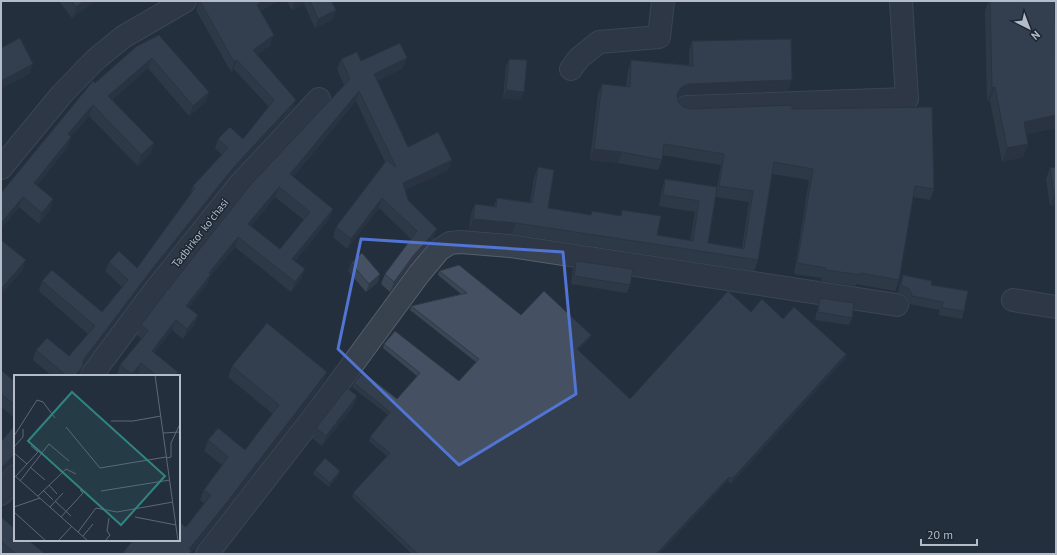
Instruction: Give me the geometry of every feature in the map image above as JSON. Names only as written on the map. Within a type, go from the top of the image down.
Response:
[{"type":"street","points":[[1,168],[62,94],[95,60],[123,37],[185,1]]},
{"type":"street","points":[[571,69],[579,58],[599,42],[659,38],[662,1]]},
{"type":"street","points":[[686,107],[907,99],[901,1]]},
{"type":"street","name":"Tadbirkor koʻchasi","points":[[92,375],[155,290],[238,185],[319,99]]},
{"type":"street","points":[[207,554],[319,410],[419,274],[439,250],[450,243],[461,242],[510,246],[897,305]]},
{"type":"street","points":[[1013,300],[1056,307]]},
{"type":"street","points":[[1,494],[14,477]]},
{"type":"highlighted area","points":[[361,239],[563,252],[576,394],[459,465],[338,349]]},
{"type":"building","points":[[71,1],[84,1],[76,7]]},
{"type":"building","points":[[200,1],[263,1],[257,5],[274,35],[253,50],[296,100],[233,168],[149,273],[84,359],[82,367],[76,375],[66,375],[36,350],[47,338],[69,356],[95,326],[42,281],[52,270],[102,312],[128,280],[109,262],[119,251],[137,268],[195,188],[193,186],[228,148],[218,139],[230,127],[243,139],[274,100],[237,60],[234,62]]},
{"type":"building","points":[[310,1],[331,1],[336,10],[318,19]]},
{"type":"building","points":[[990,1],[1055,1],[1056,115],[1024,122],[1028,144],[1007,148],[995,87],[992,88]]},
{"type":"building","points":[[159,35],[209,92],[193,106],[152,58],[108,96],[154,143],[141,155],[93,105],[68,134],[71,137],[34,183],[53,199],[42,213],[23,197],[1,223],[1,193],[93,81],[95,83],[137,46]]},
{"type":"building","points":[[20,38],[33,64],[1,81],[1,48]]},
{"type":"building","points":[[791,39],[792,80],[689,84],[683,86],[679,90],[677,96],[679,103],[690,109],[792,105],[792,109],[932,107],[934,189],[915,186],[899,280],[860,273],[860,275],[826,270],[826,268],[797,263],[813,169],[774,162],[758,260],[516,223],[473,219],[475,204],[496,207],[497,198],[532,203],[538,167],[554,170],[548,208],[591,215],[592,211],[621,216],[622,210],[661,216],[657,235],[693,241],[699,201],[663,195],[665,179],[717,187],[708,243],[744,249],[753,191],[719,186],[724,154],[664,144],[662,160],[622,152],[594,149],[602,84],[630,87],[631,60],[693,66],[692,41]]},
{"type":"building","points":[[400,43],[407,58],[374,74],[408,147],[438,132],[452,160],[403,183],[408,200],[437,229],[413,256],[394,282],[385,274],[417,231],[382,198],[351,239],[336,227],[387,160],[396,167],[359,91],[290,174],[333,209],[292,259],[305,269],[295,282],[238,237],[209,273],[211,274],[186,306],[198,315],[187,329],[176,320],[152,351],[178,372],[176,375],[156,375],[141,363],[132,374],[120,365],[148,331],[141,325],[252,183],[350,79],[341,59],[357,52],[361,61]],"holes":[[[279,187],[310,212],[280,249],[248,224]]]},
{"type":"building","points":[[509,59],[527,60],[524,92],[506,90]]},
{"type":"building","points":[[1056,167],[1056,194],[1054,194],[1050,168]]},
{"type":"building","points":[[1,240],[26,260],[1,289]]},
{"type":"building","points":[[362,253],[380,274],[369,284],[351,263]]},
{"type":"building","points":[[576,261],[633,269],[630,285],[574,276]]},
{"type":"building","points":[[459,265],[521,315],[544,291],[591,335],[577,349],[630,399],[728,291],[751,312],[762,299],[783,319],[794,307],[846,354],[732,479],[729,477],[656,554],[418,554],[353,493],[390,453],[370,437],[390,412],[354,383],[363,372],[397,399],[420,373],[384,344],[395,331],[459,381],[479,359],[411,306],[467,293],[439,271]]},
{"type":"building","points":[[903,275],[932,281],[931,285],[968,291],[964,311],[942,308],[943,302],[912,296],[908,288],[901,285]]},
{"type":"building","points":[[820,298],[854,303],[852,318],[818,312]]},
{"type":"building","points":[[267,323],[327,372],[189,549],[192,550],[189,554],[122,554],[132,541],[180,541],[180,523],[186,527],[211,495],[204,490],[228,457],[208,440],[218,428],[245,450],[279,405],[232,366]]},
{"type":"building","points":[[1,370],[14,381],[14,404],[1,394]]},
{"type":"building","points":[[347,388],[357,396],[326,436],[316,428]]},
{"type":"building","points":[[14,426],[14,455],[2,467],[1,467],[1,442]]},
{"type":"building","points":[[325,458],[340,471],[330,483],[315,470]]},
{"type":"building","points":[[1,517],[14,528],[14,541],[29,541],[45,554],[16,554],[1,541]]}]
